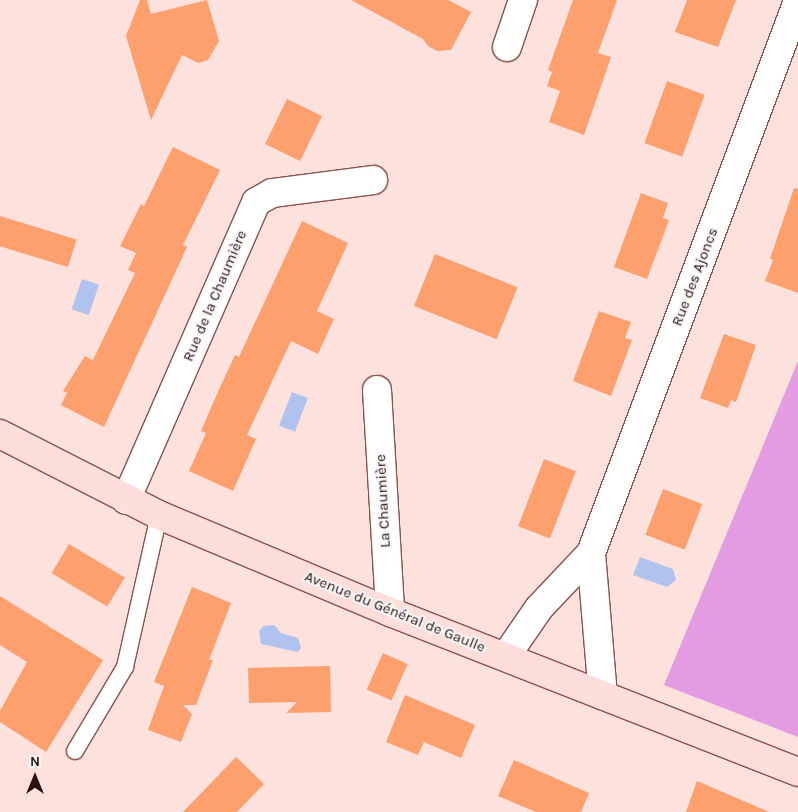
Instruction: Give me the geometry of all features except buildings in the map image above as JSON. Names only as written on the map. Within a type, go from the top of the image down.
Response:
[{"type":"main road","name":"Avenue du Général de Gaulle","points":[[0,434],[126,500],[159,515],[390,612],[798,772]]},
{"type":"street","points":[[507,47],[523,0]]},
{"type":"street","name":"Rue des Ajoncs","points":[[506,656],[539,608],[591,554],[798,1]]},
{"type":"street","name":"Rue de la Chaumière","points":[[126,500],[256,202],[272,193],[372,180]]},
{"type":"street","name":"La Chaumière","points":[[376,390],[390,612]]},
{"type":"street","name":"Rue des Ajoncs","points":[[591,554],[603,694]]},
{"type":"lane","points":[[75,751],[125,667],[159,515]]},
{"type":"shaded area","points":[[798,361],[798,737],[664,685]]},
{"type":"water","points":[[82,279],[99,285],[89,315],[72,309]]},
{"type":"water","points":[[292,392],[308,398],[295,432],[279,426]]},
{"type":"water","points":[[640,557],[673,569],[676,580],[667,587],[633,575]]},
{"type":"water","points":[[274,625],[281,633],[298,638],[301,648],[298,652],[261,644],[259,631],[264,626]]}]
